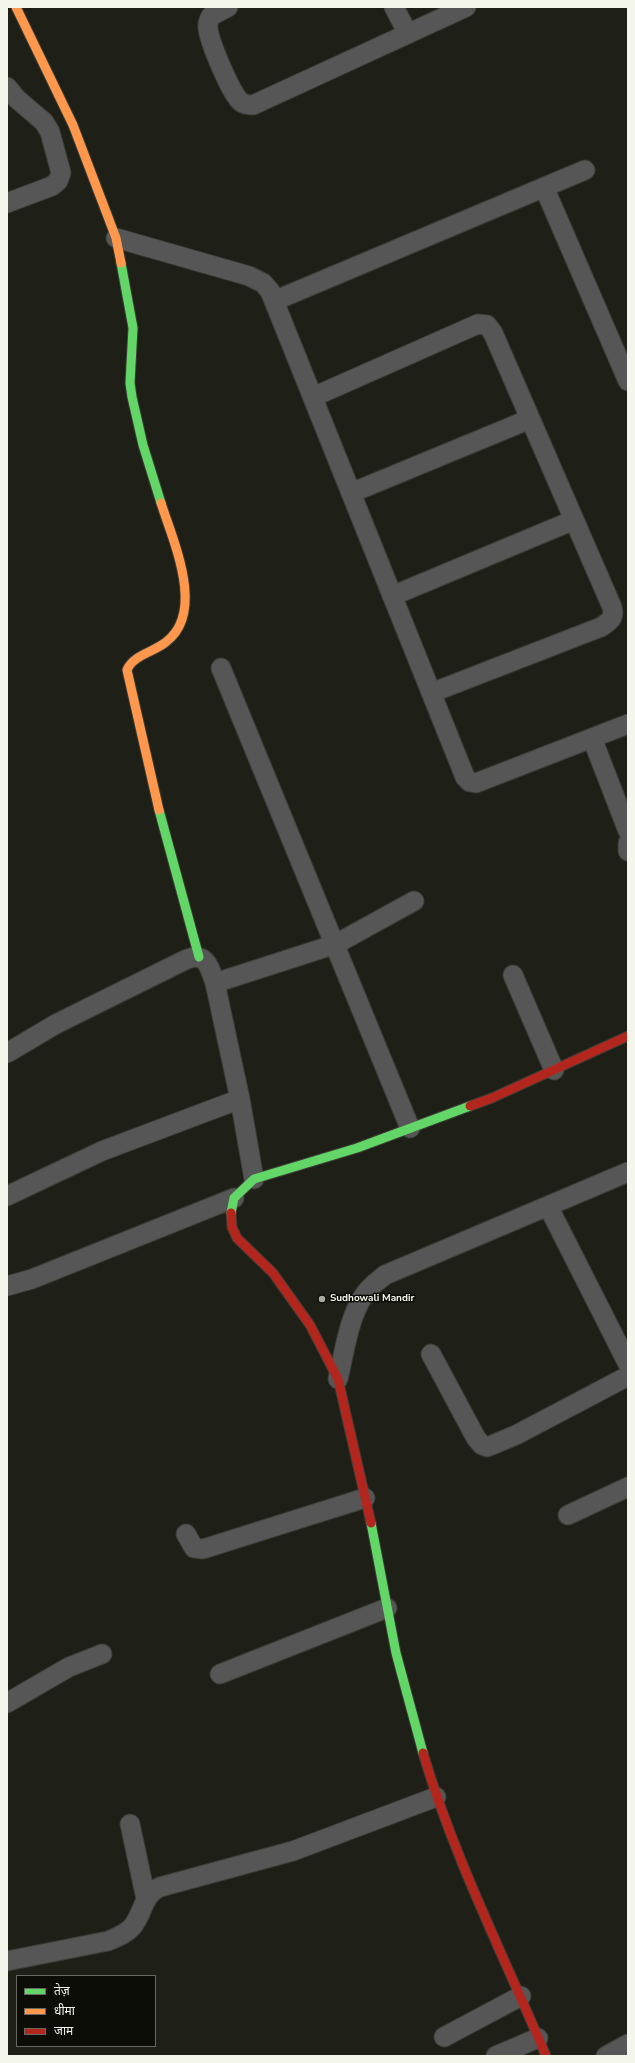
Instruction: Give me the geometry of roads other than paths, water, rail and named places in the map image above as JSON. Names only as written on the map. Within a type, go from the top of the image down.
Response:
[{"type":"street","points":[[16,7],[73,125],[116,238],[131,309],[132,398],[143,445],[178,556],[186,589],[186,606],[181,623],[166,642],[130,663],[127,670],[128,678],[152,785],[199,957],[207,962],[215,983],[240,1099],[254,1179]]},
{"type":"street","points":[[228,7],[211,16],[208,27],[222,68],[240,101],[247,105],[253,105],[466,7]]},
{"type":"street","points":[[394,7],[408,34]]},
{"type":"street","points":[[7,87],[17,99],[47,127],[61,173],[58,181],[52,186],[7,203]]},
{"type":"street","points":[[274,301],[585,170]]},
{"type":"street","points":[[544,187],[628,381]]},
{"type":"street","points":[[116,238],[249,276],[263,283],[270,291],[464,777],[470,782],[476,783],[628,724]]},
{"type":"street","points":[[313,397],[478,324],[487,325],[493,333],[612,607],[614,614],[611,620],[601,626],[431,693]]},
{"type":"street","points":[[351,492],[530,419]]},
{"type":"street","points":[[392,596],[574,520]]},
{"type":"street","points":[[221,668],[336,944],[410,1128]]},
{"type":"street","points":[[592,738],[628,832]]},
{"type":"street","points":[[628,843],[628,852]]},
{"type":"street","points":[[215,983],[336,944],[414,901]]},
{"type":"street","points":[[7,1053],[56,1024],[185,960],[199,957]]},
{"type":"street","points":[[513,975],[554,1070]]},
{"type":"street","points":[[546,2056],[521,1996],[495,1942],[436,1797],[410,1710],[396,1653],[366,1498],[338,1379],[310,1325],[273,1273],[237,1238],[232,1227],[230,1215],[234,1198],[243,1187],[254,1179],[336,1154],[492,1098],[628,1036]]},
{"type":"street","points":[[7,1196],[102,1151],[240,1099]]},
{"type":"street","points":[[338,1379],[352,1324],[364,1295],[372,1285],[392,1272],[628,1172]]},
{"type":"street","points":[[7,1286],[32,1279],[234,1198]]},
{"type":"street","points":[[548,1206],[628,1364]]},
{"type":"street","points":[[431,1354],[476,1438],[480,1443],[487,1447],[516,1435],[628,1376]]},
{"type":"street","points":[[568,1515],[628,1487]]},
{"type":"street","points":[[186,1534],[194,1548],[203,1549],[366,1498]]},
{"type":"street","points":[[220,1674],[387,1608]]},
{"type":"street","points":[[7,1703],[63,1670],[102,1654]]},
{"type":"street","points":[[7,1961],[108,1941],[124,1935],[132,1928],[139,1917],[146,1899],[152,1890],[293,1850],[436,1797]]},
{"type":"street","points":[[130,1824],[146,1899]]},
{"type":"street","points":[[444,2037],[521,1996]]},
{"type":"street","points":[[496,2056],[538,2038]]},
{"type":"street","points":[[606,2056],[628,2044]]},
{"type":"place","name":"Sudhowali Mandir","points":[[322,1299]]}]
